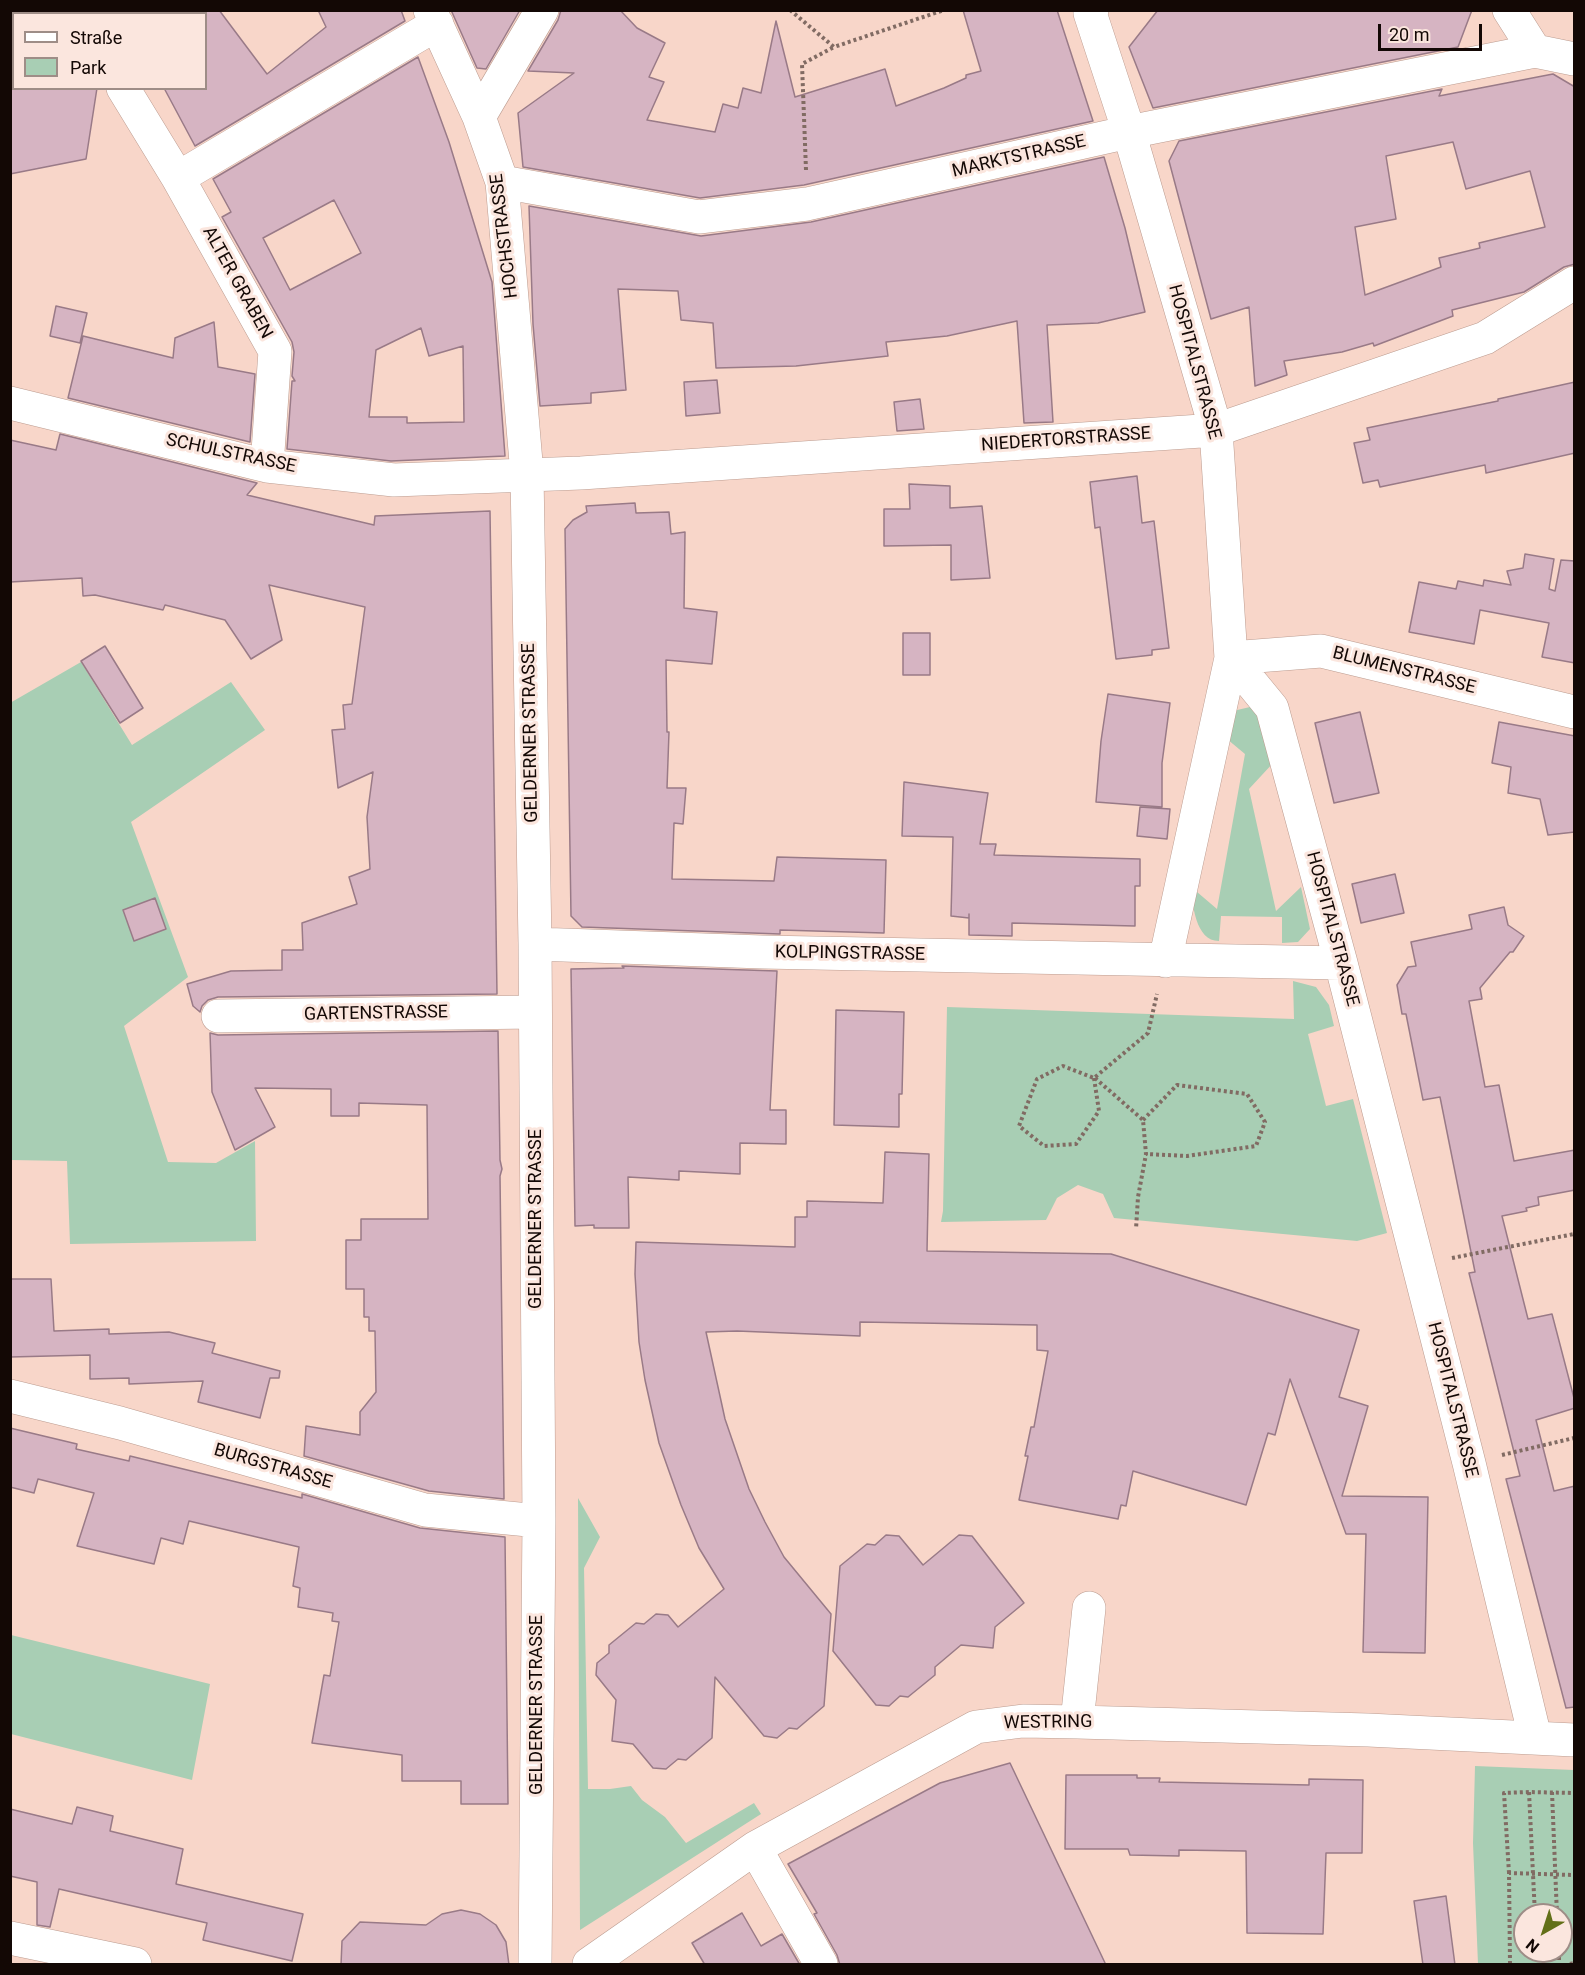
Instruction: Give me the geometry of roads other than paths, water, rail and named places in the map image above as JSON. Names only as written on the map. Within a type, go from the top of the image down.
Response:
[{"type":"street","points":[[479,117],[542,10]]},
{"type":"street","points":[[1509,10],[1535,51],[1575,59]]},
{"type":"street","name":"HOSPITALSTRASSE","points":[[1085,11],[1129,132],[1216,430],[1231,658],[1272,708],[1341,963],[1535,1737]]},
{"type":"street","points":[[178,178],[434,17]]},
{"type":"street","name":"HOCHSTRASSE","points":[[434,17],[479,117],[502,182],[527,474]]},
{"type":"street","name":"MARKTSTRASSE","points":[[502,182],[699,217],[807,204],[1129,132],[1535,51]]},
{"type":"street","name":"ALTER GRABEN","points":[[124,90],[178,178],[275,351],[267,466]]},
{"type":"street","name":"NIEDERTORSTRASSE","points":[[527,474],[581,473],[1216,430],[1485,338],[1575,283]]},
{"type":"street","name":"SCHULSTRASSE","points":[[10,403],[267,466],[394,480],[527,474]]},
{"type":"street","name":"GELDERNER STRASSE","points":[[527,474],[535,944],[539,1521],[536,1965]]},
{"type":"street","name":"BLUMENSTRASSE","points":[[1231,658],[1321,651],[1575,712]]},
{"type":"street","points":[[1165,961],[1231,658]]},
{"type":"street","name":"KOLPINGSTRASSE","points":[[535,944],[762,952],[1341,963]]},
{"type":"street","name":"GARTENSTRASSE","points":[[218,1016],[535,1012]]},
{"type":"street","name":"BURGSTRASSE","points":[[10,1396],[120,1423],[425,1510],[539,1521]]},
{"type":"street","points":[[1077,1722],[1089,1608]]},
{"type":"street","name":"WESTRING","points":[[589,1965],[755,1848],[976,1727],[1023,1721],[1077,1722],[1368,1730],[1575,1740]]},
{"type":"street","points":[[755,1848],[821,1965]]},
{"type":"street","points":[[10,1938],[135,1965]]}]
